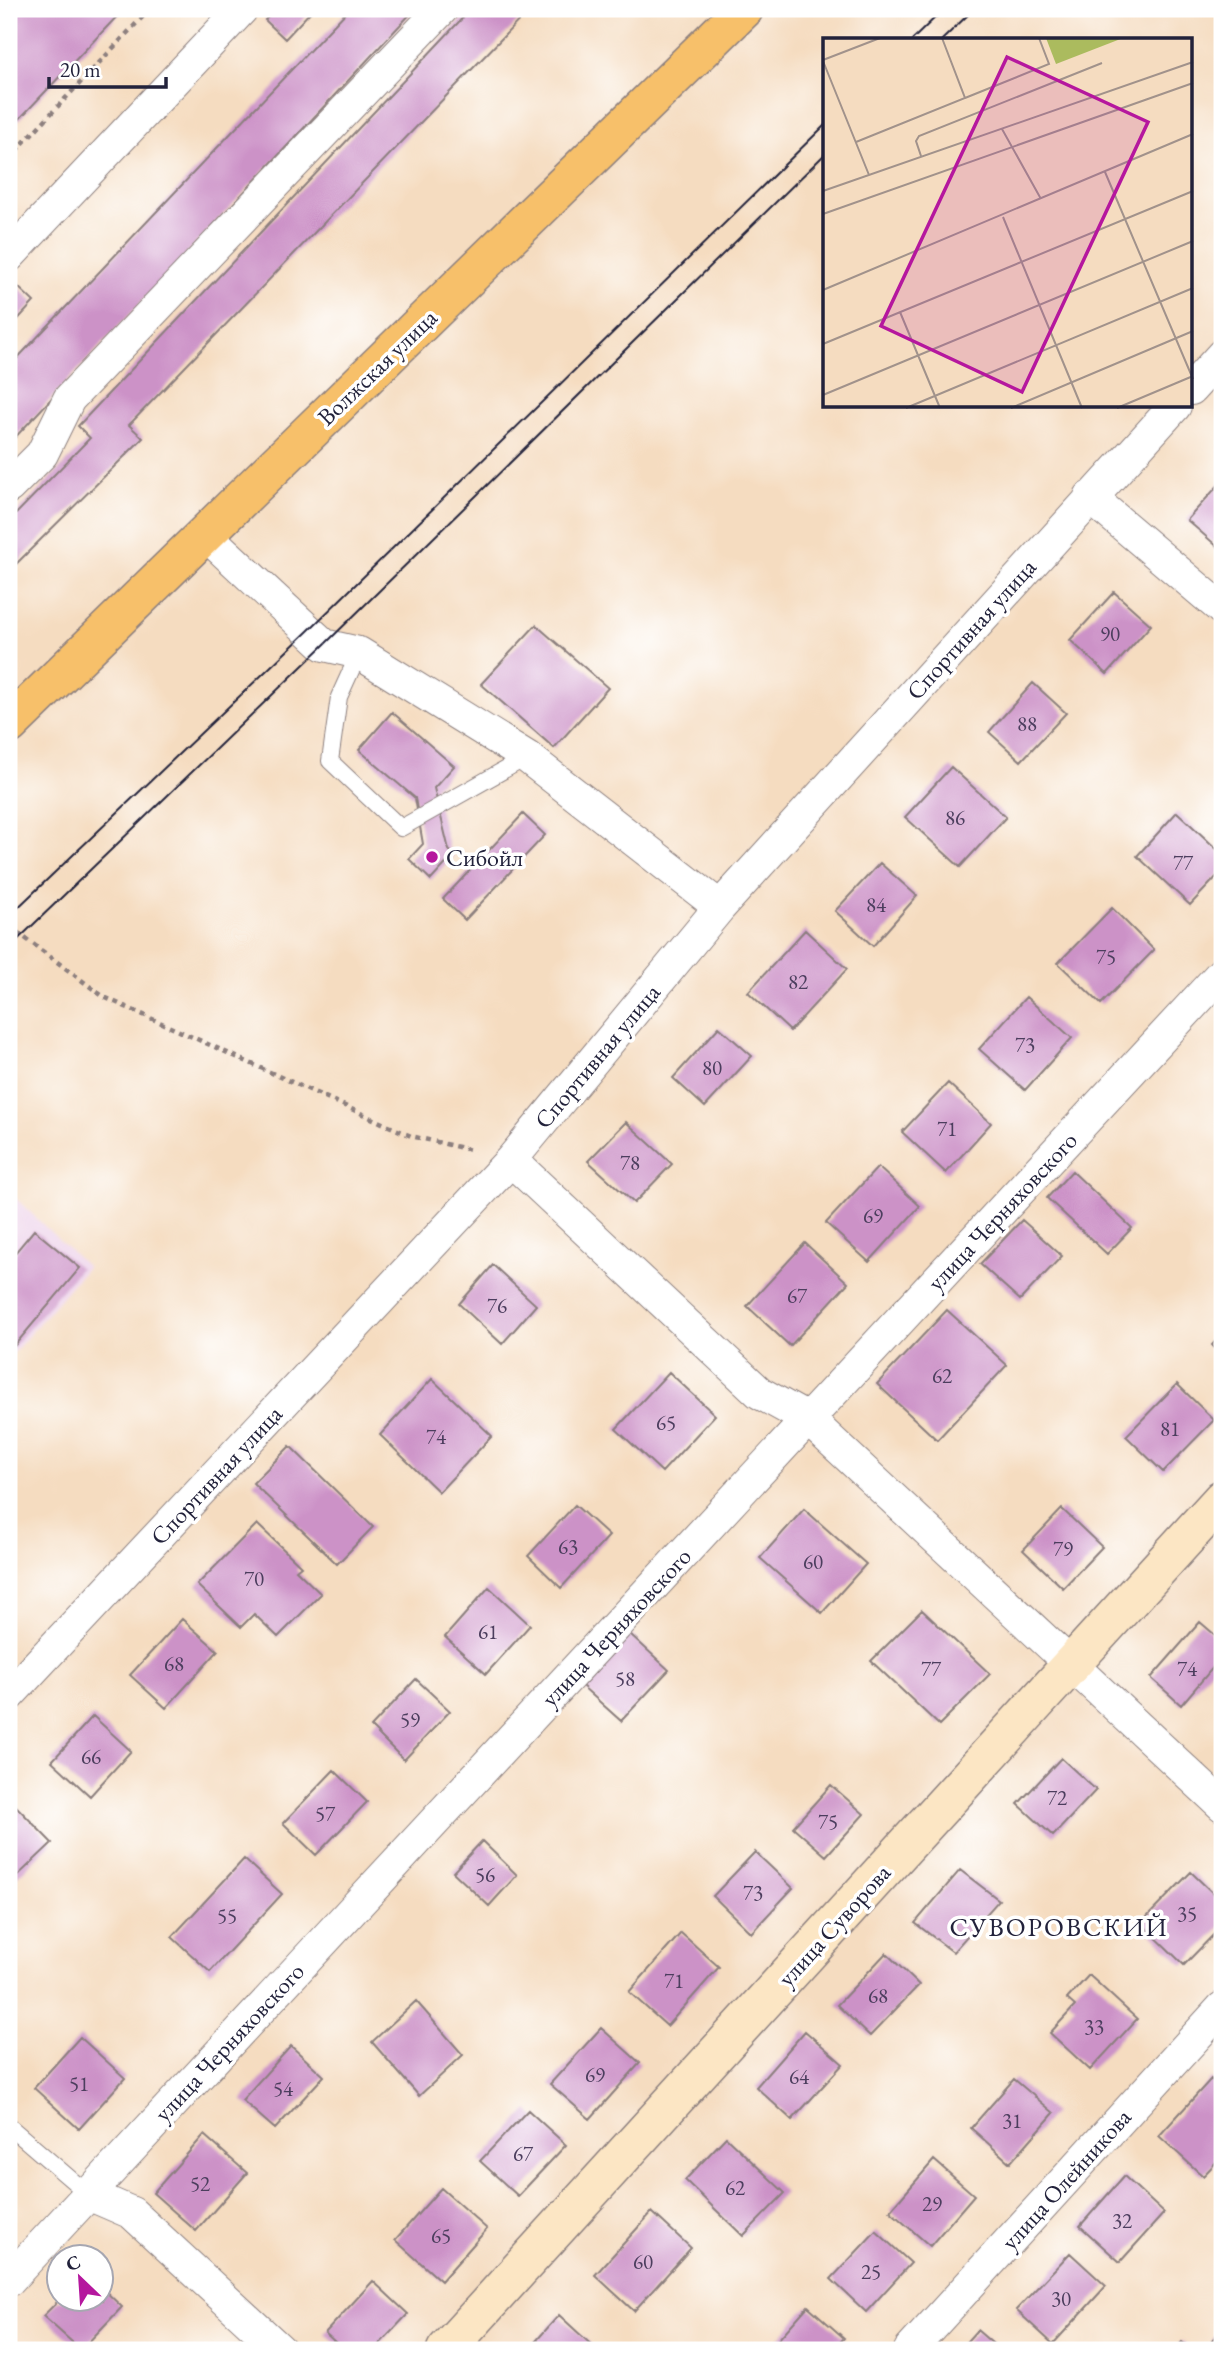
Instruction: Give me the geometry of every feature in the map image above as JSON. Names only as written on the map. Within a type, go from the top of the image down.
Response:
[{"type":"main road","name":"Волжская улица","points":[[9,725],[744,9]]},
{"type":"street","points":[[9,257],[242,9]]},
{"type":"street","points":[[9,487],[42,454],[69,399],[442,9]]},
{"type":"street","points":[[1192,388],[1222,355]]},
{"type":"street","name":"Спортивная улица","points":[[9,1695],[511,1160],[720,907],[1173,408]]},
{"type":"street","points":[[1090,497],[1222,608]]},
{"type":"street","points":[[205,535],[324,645],[359,653],[527,757],[720,907]]},
{"type":"street","name":"улица Черняховского","points":[[9,2280],[1222,973]]},
{"type":"street","points":[[511,1160],[760,1393],[809,1420],[1222,1805]]},
{"type":"street","name":"улица Суворова","points":[[446,2350],[1222,1499]]},
{"type":"street","name":"улица Олейникова","points":[[910,2350],[1222,2008]]},
{"type":"street","points":[[88,2194],[132,2213],[280,2350]]},
{"type":"lane","points":[[359,653],[339,697],[330,761],[401,828],[527,757]]},
{"type":"lane","points":[[9,2126],[88,2194]]},
{"type":"path","points":[[9,159],[150,9]]},
{"type":"path","points":[[9,926],[104,997],[411,1136],[511,1160]]},
{"type":"shaded area","points":[[9,1192],[87,1267],[9,1358]]},
{"type":"building","points":[[17,9],[124,9],[9,130],[9,17]]},
{"type":"building","points":[[276,9],[313,9],[285,39],[265,20]]},
{"type":"building","points":[[349,9],[415,9],[9,444],[9,367]]},
{"type":"building","points":[[471,9],[530,9],[129,425],[143,438],[9,571],[9,521],[90,438],[78,426]]},
{"type":"building","points":[[16,285],[34,302],[9,329],[9,293]]},
{"type":"building","points":[[1222,481],[1222,545],[1219,548],[1187,520]]},
{"type":"building","points":[[1114,592],[1151,625],[1107,674],[1070,640]]},
{"type":"building","points":[[536,625],[608,688],[554,748],[481,684]]},
{"type":"building","points":[[1033,683],[1066,713],[1021,761],[989,732]]},
{"type":"building","points":[[392,712],[454,766],[434,788],[449,850],[454,855],[431,880],[409,859],[423,844],[415,798],[359,750]]},
{"type":"building","points":[[951,767],[1006,817],[960,867],[905,817]]},
{"type":"building","points":[[1177,812],[1222,854],[1222,871],[1190,905],[1137,856]]},
{"type":"building","points":[[523,814],[545,835],[465,920],[443,899]]},
{"type":"building","points":[[880,863],[917,896],[873,946],[835,911]]},
{"type":"building","points":[[1112,908],[1154,950],[1101,1004],[1058,963]]},
{"type":"building","points":[[805,930],[847,969],[790,1031],[748,992]]},
{"type":"building","points":[[1026,997],[1072,1038],[1025,1090],[979,1049]]},
{"type":"building","points":[[719,1027],[752,1056],[705,1107],[673,1078]]},
{"type":"building","points":[[948,1083],[991,1123],[946,1173],[902,1132]]},
{"type":"building","points":[[626,1122],[672,1164],[634,1203],[588,1161]]},
{"type":"building","points":[[878,1167],[920,1206],[869,1262],[826,1223]]},
{"type":"building","points":[[1072,1171],[1132,1228],[1107,1254],[1047,1198]]},
{"type":"building","points":[[1022,1220],[1062,1256],[1020,1300],[980,1264]]},
{"type":"building","points":[[34,1230],[80,1268],[9,1352],[9,1260]]},
{"type":"building","points":[[805,1243],[848,1283],[790,1346],[747,1306]]},
{"type":"building","points":[[493,1265],[536,1305],[502,1344],[459,1304]]},
{"type":"building","points":[[947,1310],[1007,1365],[937,1440],[877,1384]]},
{"type":"building","points":[[1222,1334],[1222,1356],[1212,1345]]},
{"type":"building","points":[[669,1372],[715,1415],[662,1472],[616,1429]]},
{"type":"building","points":[[432,1379],[492,1436],[439,1492],[380,1435]]},
{"type":"building","points":[[1177,1384],[1214,1420],[1163,1472],[1126,1436]]},
{"type":"building","points":[[290,1446],[373,1527],[337,1564],[253,1483]]},
{"type":"building","points":[[575,1505],[609,1536],[561,1588],[528,1556]]},
{"type":"building","points":[[804,1509],[866,1564],[822,1613],[760,1558]]},
{"type":"building","points":[[1062,1509],[1102,1547],[1063,1588],[1023,1550]]},
{"type":"building","points":[[257,1524],[301,1566],[296,1570],[321,1594],[278,1637],[254,1614],[241,1627],[197,1585]]},
{"type":"building","points":[[489,1587],[530,1625],[486,1674],[445,1637]]},
{"type":"building","points":[[922,1610],[990,1674],[939,1725],[871,1661]]},
{"type":"building","points":[[182,1619],[218,1651],[166,1708],[130,1675]]},
{"type":"building","points":[[1200,1622],[1222,1641],[1222,1657],[1181,1705],[1151,1678]]},
{"type":"building","points":[[630,1634],[669,1670],[621,1721],[582,1686]]},
{"type":"building","points":[[416,1679],[450,1711],[404,1760],[371,1727]]},
{"type":"building","points":[[93,1716],[131,1751],[90,1796],[52,1761]]},
{"type":"building","points":[[1061,1758],[1096,1790],[1053,1836],[1018,1804]]},
{"type":"building","points":[[334,1770],[367,1802],[316,1855],[283,1823]]},
{"type":"building","points":[[831,1785],[864,1814],[826,1856],[793,1827]]},
{"type":"building","points":[[12,1802],[52,1843],[9,1884],[9,1806]]},
{"type":"building","points":[[482,1841],[517,1875],[489,1906],[453,1872]]},
{"type":"building","points":[[755,1852],[793,1888],[751,1933],[713,1896]]},
{"type":"building","points":[[244,1859],[282,1894],[210,1972],[172,1937]]},
{"type":"building","points":[[960,1870],[999,1900],[953,1952],[915,1923]]},
{"type":"building","points":[[1191,1872],[1222,1902],[1222,1926],[1184,1965],[1141,1923]]},
{"type":"building","points":[[681,1933],[719,1967],[667,2026],[629,1992]]},
{"type":"building","points":[[886,1953],[919,1985],[870,2036],[837,2005]]},
{"type":"building","points":[[1089,1975],[1137,2019],[1090,2070],[1050,2033],[1075,2006],[1067,1999]]},
{"type":"building","points":[[416,2001],[463,2055],[419,2096],[372,2042]]},
{"type":"building","points":[[601,2028],[640,2063],[590,2119],[550,2084]]},
{"type":"building","points":[[805,2031],[843,2064],[792,2120],[756,2087]]},
{"type":"building","points":[[80,2037],[125,2078],[79,2129],[34,2088]]},
{"type":"building","points":[[291,2046],[324,2076],[275,2129],[242,2100]]},
{"type":"building","points":[[1014,2079],[1054,2113],[1010,2163],[971,2128]]},
{"type":"building","points":[[1211,2079],[1222,2089],[1222,2156],[1203,2176],[1159,2136]]},
{"type":"building","points":[[528,2110],[566,2145],[518,2196],[480,2161]]},
{"type":"building","points":[[204,2135],[247,2173],[196,2231],[153,2193]]},
{"type":"building","points":[[726,2137],[785,2193],[743,2236],[685,2180]]},
{"type":"building","points":[[934,2160],[974,2195],[930,2246],[890,2211]]},
{"type":"building","points":[[1124,2176],[1164,2213],[1120,2262],[1080,2226]]},
{"type":"building","points":[[441,2188],[487,2229],[441,2281],[395,2240]]},
{"type":"building","points":[[652,2212],[691,2248],[634,2311],[595,2275]]},
{"type":"building","points":[[876,2231],[911,2263],[866,2312],[831,2279]]},
{"type":"building","points":[[1070,2253],[1106,2286],[1053,2344],[1016,2310]]},
{"type":"building","points":[[373,2281],[408,2314],[374,2350],[344,2350],[325,2333]]},
{"type":"building","points":[[116,2301],[122,2307],[116,2313]]},
{"type":"building","points":[[808,2306],[844,2338],[833,2350],[769,2350]]},
{"type":"building","points":[[46,2313],[115,2314],[81,2350],[43,2316]]},
{"type":"building","points":[[559,2315],[597,2350],[528,2350]]},
{"type":"building","points":[[1222,2329],[1222,2350],[1212,2340]]},
{"type":"building","points":[[977,2330],[1000,2350],[959,2350]]},
{"type":"building","points":[[1182,2342],[1192,2350],[1175,2350]]},
{"type":"tram line","points":[[914,38],[944,9]]},
{"type":"tram line","points":[[944,38],[974,9]]},
{"type":"tram line","points":[[9,916],[308,631],[823,127]]},
{"type":"tram line","points":[[9,948],[324,645],[823,156]]},
{"type":"place","name":"Сибойл","points":[[432,857]]},
{"type":"district","name":"СУВОРОВСКИЙ","points":[[1059,1927]]}]
